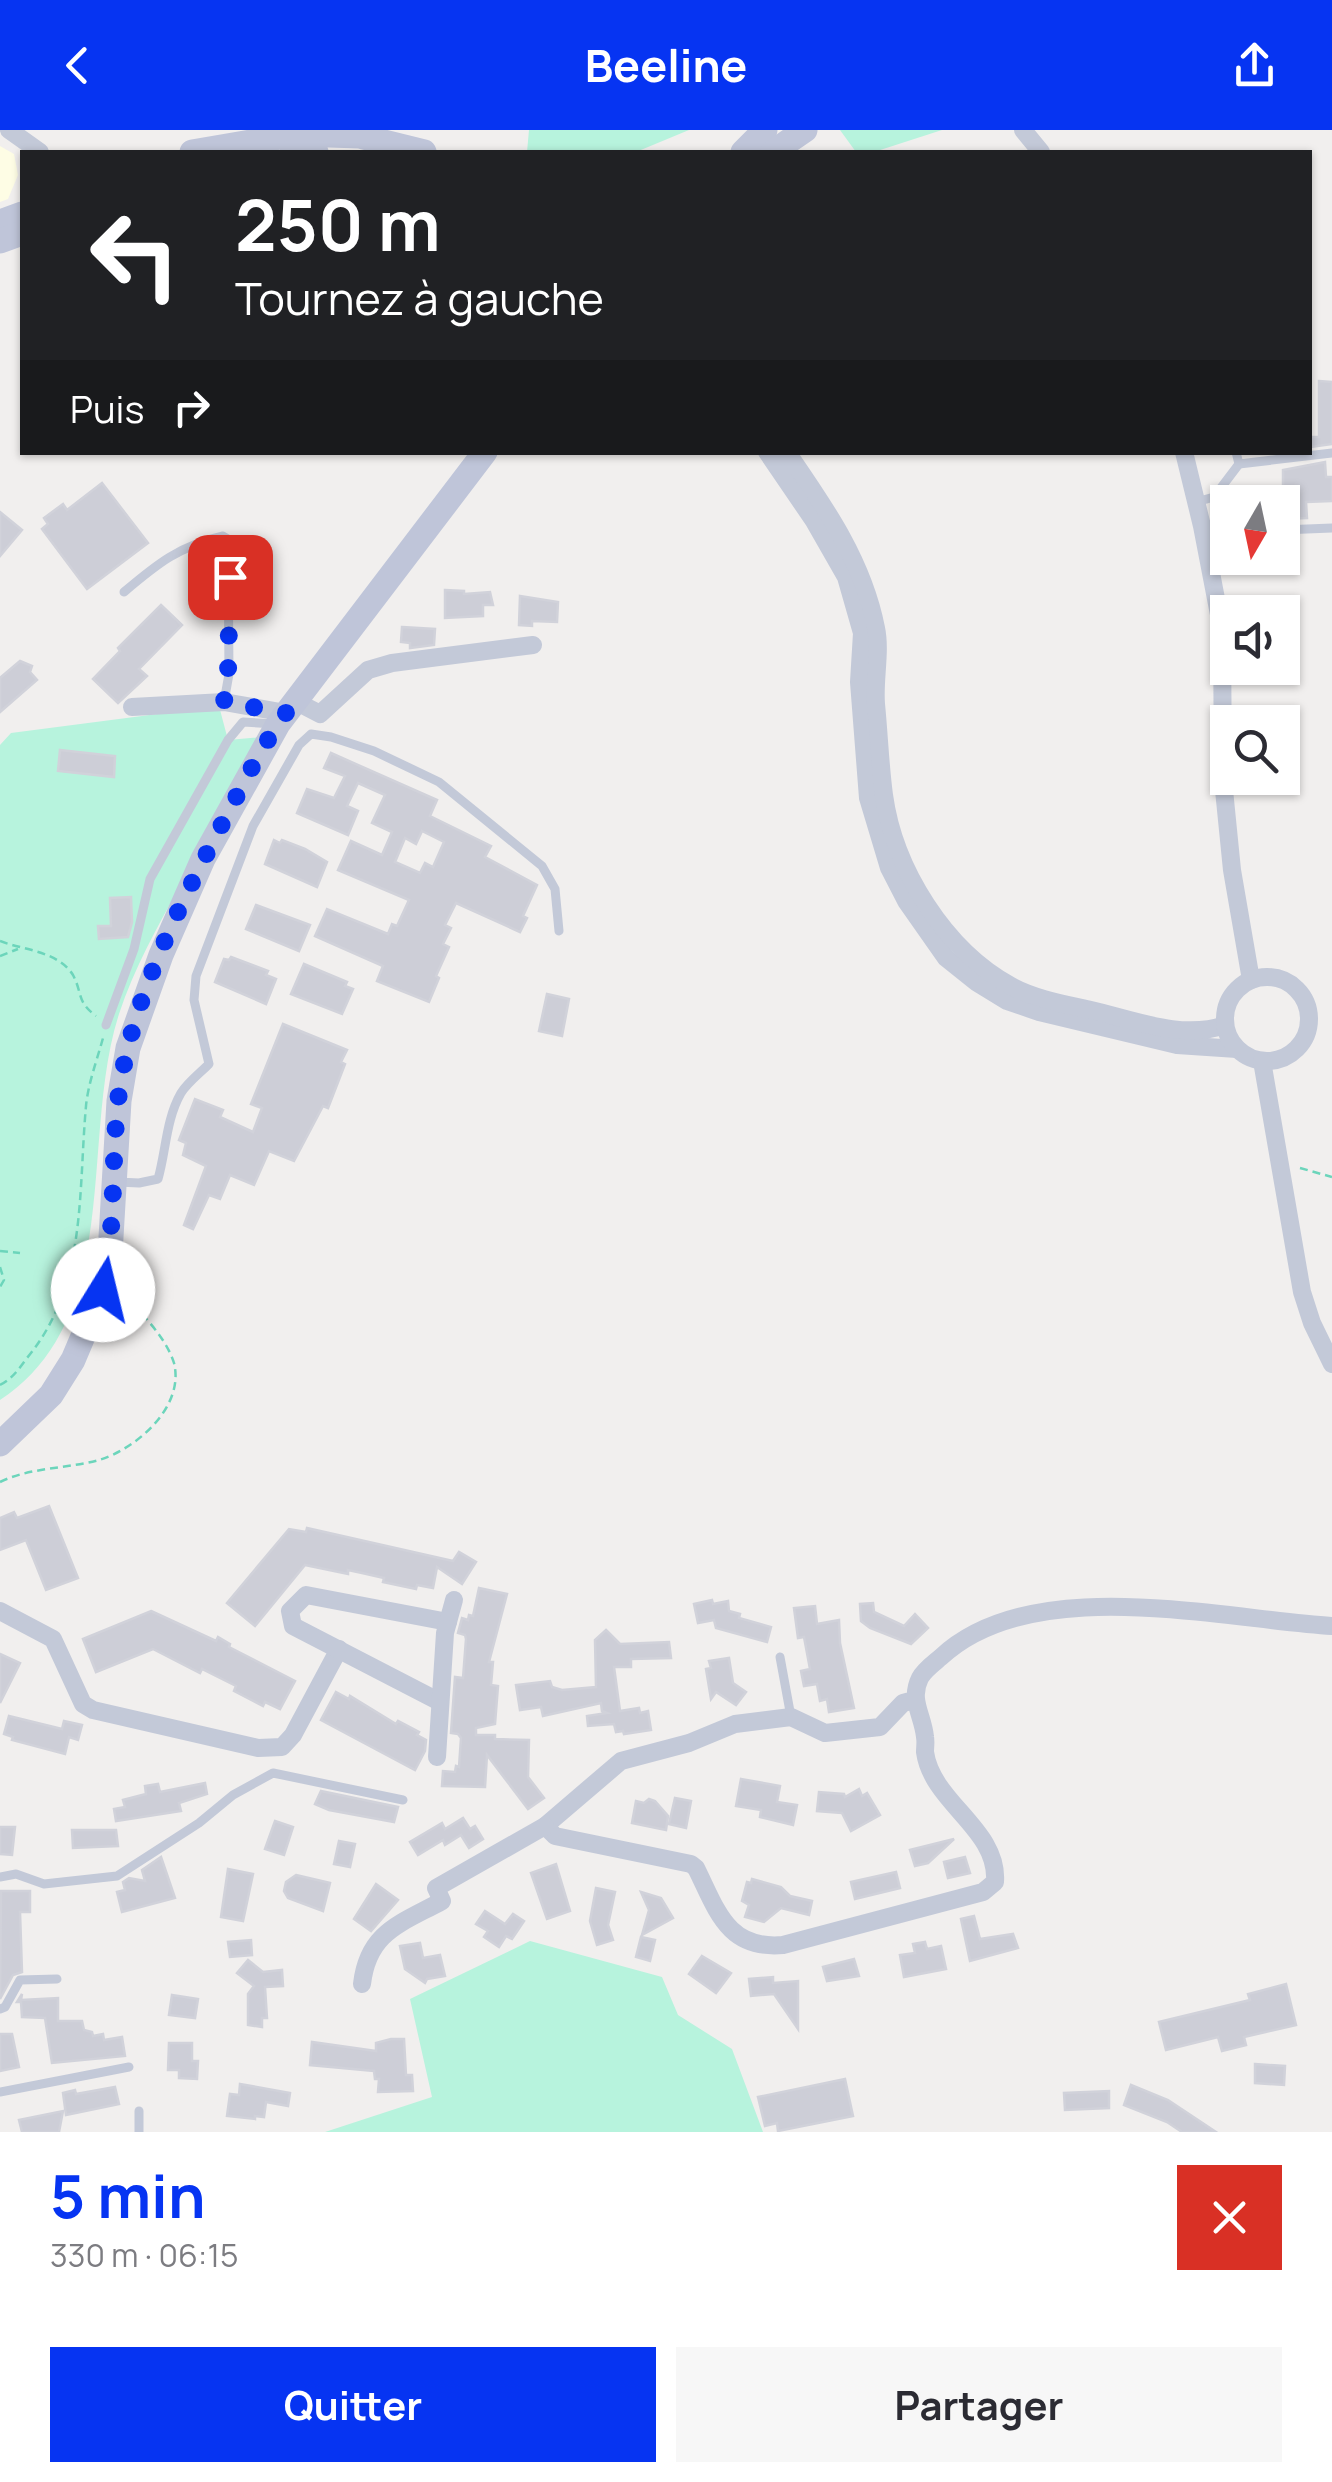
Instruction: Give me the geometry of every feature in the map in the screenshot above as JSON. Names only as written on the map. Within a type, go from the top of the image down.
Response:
[{"type":"main road","points":[[744,150],[765,130]]},
{"type":"main road","points":[[776,150],[806,130]]},
{"type":"main road","points":[[204,150],[298,134],[360,136],[416,150]]},
{"type":"main road","points":[[0,1444],[50,1394],[73,1360],[103,1290],[110,1254],[118,1100],[128,1048],[142,1004],[203,859],[287,712],[484,455]]},
{"type":"street","points":[[8,130],[37,150]]},
{"type":"street","points":[[1023,130],[1039,150]]},
{"type":"street","points":[[769,455],[846,577],[862,633],[859,682],[868,798],[889,868],[906,901],[946,958],[1007,1001],[1039,1012],[1177,1045],[1238,1049],[1262,1060],[1275,1060],[1298,1047],[1306,1036],[1308,1009],[1292,985],[1265,977],[1239,987],[1230,998],[1225,1025],[1238,1049]]},
{"type":"street","points":[[789,455],[861,570],[877,632],[874,684],[884,798],[905,865],[959,946],[986,970],[1029,993],[1176,1030],[1205,1032],[1225,1025]]},
{"type":"street","points":[[1185,455],[1222,630],[1224,780],[1232,870],[1251,980]]},
{"type":"street","points":[[132,707],[224,702],[320,714],[368,670],[392,662],[533,644]]},
{"type":"street","points":[[1262,1060],[1302,1292],[1332,1364]]},
{"type":"street","points":[[440,1702],[293,1626],[290,1611],[306,1594],[448,1622]]},
{"type":"street","points":[[437,1758],[448,1622],[454,1600]]},
{"type":"street","points":[[544,1826],[556,1836],[691,1864],[726,1926],[736,1936],[766,1947],[782,1946],[983,1892],[995,1882],[996,1866],[990,1850],[932,1774],[914,1700],[920,1676],[956,1643],[1002,1623],[1053,1611],[1130,1606],[1332,1626]]},
{"type":"street","points":[[0,1611],[53,1639],[83,1704],[93,1710],[258,1748],[282,1747],[293,1736],[339,1649]]},
{"type":"street","points":[[362,1984],[371,1947],[383,1934],[442,1900],[436,1888],[544,1826],[621,1761],[689,1743],[735,1724],[791,1718],[825,1732],[880,1727],[903,1704],[914,1700]]},
{"type":"lane","points":[[1196,502],[1214,496],[1239,464],[1332,453]]},
{"type":"lane","points":[[1237,455],[1239,464]]},
{"type":"lane","points":[[1202,526],[1210,528]]},
{"type":"lane","points":[[1300,529],[1332,528]]},
{"type":"lane","points":[[124,592],[168,555],[214,538],[228,539],[228,674],[224,702]]},
{"type":"lane","points":[[106,1025],[134,949],[150,879],[228,740],[242,722],[287,712]]},
{"type":"lane","points":[[115,1182],[139,1184],[158,1179],[166,1152],[168,1124],[181,1092],[209,1064],[194,1000],[196,976],[253,826],[299,745],[311,734],[332,736],[438,782],[542,866],[555,889],[559,931]]},
{"type":"lane","points":[[780,1657],[791,1718]]},
{"type":"lane","points":[[0,1877],[16,1874],[44,1884],[116,1876],[199,1823],[233,1795],[273,1773],[403,1800]]},
{"type":"lane","points":[[0,2009],[20,1980],[57,1979]]},
{"type":"lane","points":[[0,2092],[129,2068]]},
{"type":"lane","points":[[139,2111],[139,2132]]},
{"type":"path","points":[[0,941],[60,962],[73,975],[82,1006],[106,1025],[86,1102],[82,1212],[66,1294],[36,1348],[0,1385]]},
{"type":"path","points":[[0,956],[19,948]]},
{"type":"path","points":[[1280,1162],[1332,1177]]},
{"type":"path","points":[[0,1251],[20,1254]]},
{"type":"path","points":[[0,1267],[4,1280],[0,1287]]},
{"type":"path","points":[[0,1482],[36,1470],[103,1458],[131,1445],[160,1419],[170,1395],[174,1364],[162,1340],[131,1303],[103,1290]]},
{"type":"shaded area","points":[[0,146],[14,154],[18,175],[8,199],[0,202]]},
{"type":"green space","points":[[529,130],[689,130],[641,150],[527,150]]},
{"type":"green space","points":[[840,130],[942,130],[880,150],[855,150]]},
{"type":"green space","points":[[219,706],[228,740],[261,737],[147,947],[119,1014],[101,1115],[91,1223],[82,1275],[66,1323],[39,1365],[0,1400],[0,745],[11,733]]},
{"type":"green space","points":[[530,1941],[662,1977],[678,2015],[732,2049],[763,2132],[325,2132],[432,2097],[410,1999]]},
{"type":"building","points":[[1319,381],[1332,382],[1332,444],[1312,447],[1312,437],[1319,437]]},
{"type":"building","points":[[1325,462],[1326,477],[1332,477],[1332,501],[1306,502],[1307,518],[1300,518],[1300,485],[1283,485],[1283,470]]},
{"type":"building","points":[[102,483],[148,543],[87,589],[42,529],[48,524],[44,518],[63,504],[67,510]]},
{"type":"building","points":[[0,512],[22,530],[0,556]]},
{"type":"building","points":[[445,590],[464,594],[490,592],[493,605],[483,605],[483,616],[445,618]]},
{"type":"building","points":[[520,596],[558,602],[557,622],[519,625]]},
{"type":"building","points":[[161,605],[182,625],[139,669],[147,676],[118,703],[93,679]]},
{"type":"building","points":[[402,627],[435,629],[434,645],[410,648],[410,643],[401,642]]},
{"type":"building","points":[[20,661],[32,666],[30,672],[37,680],[0,712],[0,678]]},
{"type":"building","points":[[60,750],[115,756],[114,777],[58,771]]},
{"type":"building","points":[[331,753],[437,800],[430,816],[491,846],[485,857],[537,885],[520,932],[456,903],[445,925],[451,928],[443,944],[449,947],[429,1002],[377,981],[383,966],[315,936],[327,909],[388,934],[392,924],[397,926],[409,900],[338,870],[351,841],[382,855],[392,832],[372,823],[385,795],[358,783],[347,806],[358,811],[348,835],[297,813],[307,789],[334,798],[345,776],[324,768]],"holes":[[[422,831],[444,842],[433,867],[425,863],[420,873],[395,862],[405,838],[416,844]]]},
{"type":"building","points":[[274,840],[305,849],[327,862],[317,887],[265,864]]},
{"type":"building","points":[[131,897],[128,937],[99,939],[98,926],[111,926],[110,898]]},
{"type":"building","points":[[256,905],[310,925],[299,951],[246,929]]},
{"type":"building","points":[[231,957],[268,971],[266,975],[276,979],[266,1004],[215,982],[224,959]]},
{"type":"building","points":[[304,964],[347,982],[345,986],[353,989],[342,1014],[291,994]]},
{"type":"building","points":[[547,994],[569,999],[562,1036],[539,1031]]},
{"type":"building","points":[[283,1024],[347,1050],[328,1108],[323,1106],[294,1161],[269,1151],[254,1185],[230,1175],[220,1199],[209,1195],[193,1229],[184,1225],[206,1166],[183,1155],[186,1143],[179,1140],[195,1099],[223,1110],[220,1117],[253,1132],[262,1108],[251,1104]]},
{"type":"building","points":[[49,1506],[78,1578],[46,1590],[26,1540],[0,1550],[0,1518],[14,1512],[17,1518]]},
{"type":"building","points":[[307,1528],[453,1561],[459,1552],[476,1562],[462,1584],[437,1567],[433,1588],[417,1585],[416,1589],[362,1573],[305,1565],[255,1626],[227,1603],[289,1529],[306,1532]]},
{"type":"building","points":[[479,1588],[507,1594],[489,1662],[493,1662],[491,1685],[498,1686],[495,1724],[476,1728],[476,1735],[529,1740],[528,1777],[544,1798],[528,1809],[487,1755],[485,1787],[442,1786],[443,1771],[455,1772],[459,1767],[461,1738],[451,1733],[455,1677],[463,1678],[466,1639],[458,1633],[462,1618],[468,1620],[469,1615],[473,1616]]},
{"type":"building","points":[[712,1600],[713,1604],[728,1601],[729,1611],[740,1614],[739,1618],[771,1627],[767,1642],[716,1628],[714,1620],[698,1623],[694,1604]]},
{"type":"building","points":[[873,1603],[874,1612],[904,1626],[915,1614],[928,1628],[911,1644],[870,1628],[861,1621],[860,1604]]},
{"type":"building","points":[[815,1606],[817,1624],[839,1620],[854,1708],[829,1712],[827,1699],[820,1701],[817,1684],[804,1686],[801,1671],[810,1669],[804,1637],[798,1638],[794,1608]]},
{"type":"building","points":[[151,1611],[216,1641],[218,1637],[229,1647],[295,1681],[280,1709],[265,1702],[263,1706],[234,1691],[236,1686],[153,1649],[96,1672],[83,1639]]},
{"type":"building","points":[[606,1630],[620,1644],[669,1642],[671,1658],[631,1659],[631,1667],[614,1667],[620,1711],[648,1711],[651,1730],[624,1734],[616,1732],[614,1724],[588,1726],[587,1716],[607,1713],[602,1711],[601,1703],[543,1716],[541,1707],[520,1710],[516,1685],[550,1681],[552,1687],[562,1690],[596,1687],[595,1640]]},
{"type":"building","points":[[0,1654],[20,1663],[0,1703]]},
{"type":"building","points":[[729,1658],[733,1683],[746,1692],[736,1705],[716,1692],[711,1699],[706,1669],[711,1668],[709,1661]]},
{"type":"building","points":[[336,1692],[419,1732],[417,1735],[426,1740],[425,1751],[415,1770],[321,1720]]},
{"type":"building","points":[[9,1716],[62,1729],[64,1721],[82,1725],[78,1740],[69,1737],[65,1754],[12,1740],[4,1734]]},
{"type":"building","points":[[741,1779],[780,1786],[777,1802],[797,1805],[793,1825],[760,1817],[761,1810],[736,1806]]},
{"type":"building","points":[[205,1783],[207,1794],[179,1803],[181,1811],[116,1821],[114,1809],[125,1807],[123,1800],[146,1794],[145,1786],[158,1784],[160,1792]]},
{"type":"building","points":[[859,1789],[862,1796],[867,1793],[880,1815],[851,1831],[842,1813],[817,1811],[819,1792],[845,1797]]},
{"type":"building","points":[[321,1791],[398,1807],[394,1822],[329,1810],[315,1804]]},
{"type":"building","points":[[675,1798],[691,1801],[686,1828],[669,1824]]},
{"type":"building","points":[[649,1799],[668,1816],[666,1830],[632,1823],[636,1801],[644,1803]]},
{"type":"building","points":[[463,1818],[470,1829],[475,1826],[483,1839],[469,1848],[461,1835],[445,1845],[443,1840],[418,1855],[410,1842],[442,1823],[445,1829]]},
{"type":"building","points":[[275,1821],[293,1827],[284,1855],[265,1849]]},
{"type":"building","points":[[0,1827],[15,1827],[12,1855],[0,1854]]},
{"type":"building","points":[[72,1830],[116,1830],[118,1846],[73,1848]]},
{"type":"building","points":[[954,1839],[928,1863],[915,1866],[910,1850]]},
{"type":"building","points":[[339,1841],[355,1844],[350,1867],[334,1864]]},
{"type":"building","points":[[161,1857],[175,1898],[122,1912],[117,1892],[125,1890],[123,1882],[129,1878],[145,1881],[142,1870]]},
{"type":"building","points":[[965,1857],[970,1873],[948,1878],[944,1862]]},
{"type":"building","points":[[556,1864],[570,1911],[547,1919],[531,1873]]},
{"type":"building","points":[[228,1869],[253,1874],[243,1921],[221,1917]]},
{"type":"building","points":[[896,1872],[900,1888],[855,1899],[851,1882]]},
{"type":"building","points":[[296,1875],[330,1883],[323,1911],[288,1898],[284,1891],[286,1882]]},
{"type":"building","points":[[752,1879],[812,1901],[809,1915],[781,1908],[764,1922],[745,1917],[749,1905],[742,1901],[747,1882]]},
{"type":"building","points":[[376,1884],[398,1900],[371,1931],[354,1919]]},
{"type":"building","points":[[596,1888],[615,1892],[608,1925],[613,1940],[597,1945],[590,1921]]},
{"type":"building","points":[[1,1891],[30,1891],[30,1912],[20,1912],[22,1972],[13,1975],[0,1999]]},
{"type":"building","points":[[641,1892],[661,1898],[673,1918],[642,1935],[649,1910]]},
{"type":"building","points":[[485,1911],[505,1924],[513,1914],[524,1921],[512,1939],[506,1936],[499,1947],[484,1937],[488,1931],[476,1924]]},
{"type":"building","points":[[974,1916],[980,1939],[1013,1934],[1018,1948],[970,1961],[961,1919]]},
{"type":"building","points":[[641,1937],[655,1940],[650,1961],[636,1957]]},
{"type":"building","points":[[251,1940],[252,1955],[230,1957],[228,1942]]},
{"type":"building","points":[[925,1942],[927,1949],[941,1946],[946,1969],[904,1977],[900,1955],[915,1953],[913,1944]]},
{"type":"building","points":[[420,1943],[423,1958],[440,1955],[445,1976],[427,1979],[425,1983],[405,1969],[400,1946]]},
{"type":"building","points":[[702,1956],[731,1973],[716,1993],[689,1974]]},
{"type":"building","points":[[854,1959],[859,1976],[827,1981],[823,1967]]},
{"type":"building","points":[[248,1960],[263,1972],[282,1970],[283,1986],[265,1987],[267,2018],[262,2018],[262,2027],[248,2025],[248,1994],[254,1986],[237,1973]]},
{"type":"building","points":[[773,1977],[773,1983],[798,1981],[798,2029],[774,1994],[751,1996],[749,1979]]},
{"type":"building","points":[[1286,1984],[1296,2025],[1244,2037],[1246,2045],[1222,2051],[1218,2037],[1166,2050],[1159,2022],[1250,2000],[1248,1994]]},
{"type":"building","points":[[22,1994],[21,2000],[58,1998],[58,2021],[82,2021],[84,2030],[93,2036],[103,2034],[104,2040],[122,2037],[125,2056],[52,2063],[45,2018],[22,2017],[21,2002],[17,2002]]},
{"type":"building","points":[[172,1995],[198,1999],[195,2018],[169,2015]]},
{"type":"building","points":[[0,2034],[12,2034],[19,2067],[0,2071]]},
{"type":"building","points":[[404,2039],[406,2075],[412,2075],[413,2091],[378,2092],[379,2079],[375,2079],[374,2071],[310,2065],[312,2042],[376,2051],[376,2043]]},
{"type":"building","points":[[169,2043],[192,2043],[192,2061],[198,2061],[197,2079],[179,2078],[179,2070],[168,2070]]},
{"type":"building","points":[[1255,2064],[1285,2066],[1284,2085],[1255,2083]]},
{"type":"building","points":[[845,2079],[853,2116],[778,2131],[777,2123],[765,2126],[758,2097]]},
{"type":"building","points":[[240,2084],[290,2093],[288,2106],[266,2102],[264,2117],[227,2116],[230,2094],[239,2095]]},
{"type":"building","points":[[1131,2085],[1168,2100],[1216,2132],[1182,2132],[1124,2105]]},
{"type":"building","points":[[115,2087],[119,2104],[66,2115],[63,2093]]},
{"type":"building","points":[[1109,2091],[1109,2108],[1065,2110],[1064,2093]]},
{"type":"building","points":[[63,2111],[59,2132],[22,2132],[19,2120]]},
{"type":"route","points":[[103,1290],[110,1254],[118,1100],[128,1048],[161,956],[203,859],[286,713],[224,702],[230,577]]}]
